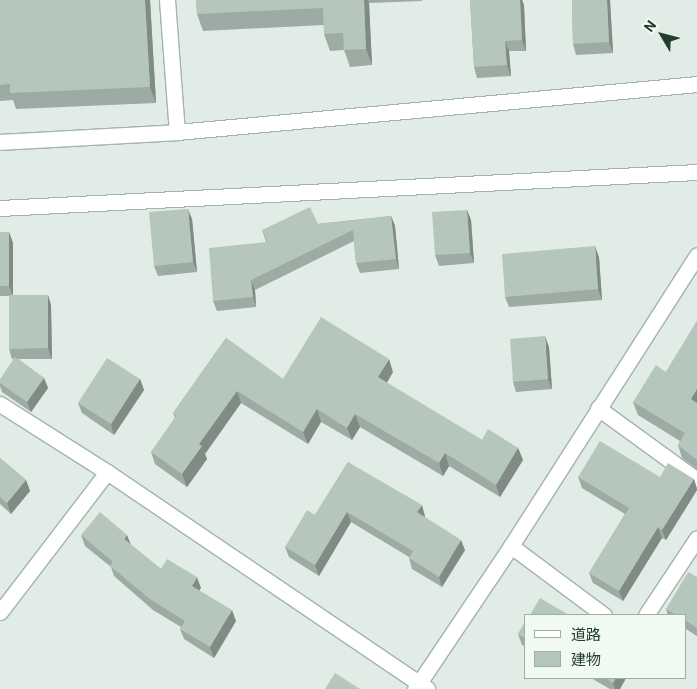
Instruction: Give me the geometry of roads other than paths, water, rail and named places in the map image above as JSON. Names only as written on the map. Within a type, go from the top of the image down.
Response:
[{"type":"street","points":[[167,0],[177,132]]},
{"type":"street","points":[[0,142],[177,132],[697,84]]},
{"type":"street","points":[[0,208],[697,172]]},
{"type":"street","points":[[0,404],[108,472],[421,687],[697,255]]},
{"type":"street","points":[[598,408],[697,480]]},
{"type":"street","points":[[0,612],[108,472]]},
{"type":"street","points":[[647,614],[697,538]]},
{"type":"street","points":[[511,546],[603,614]]}]
